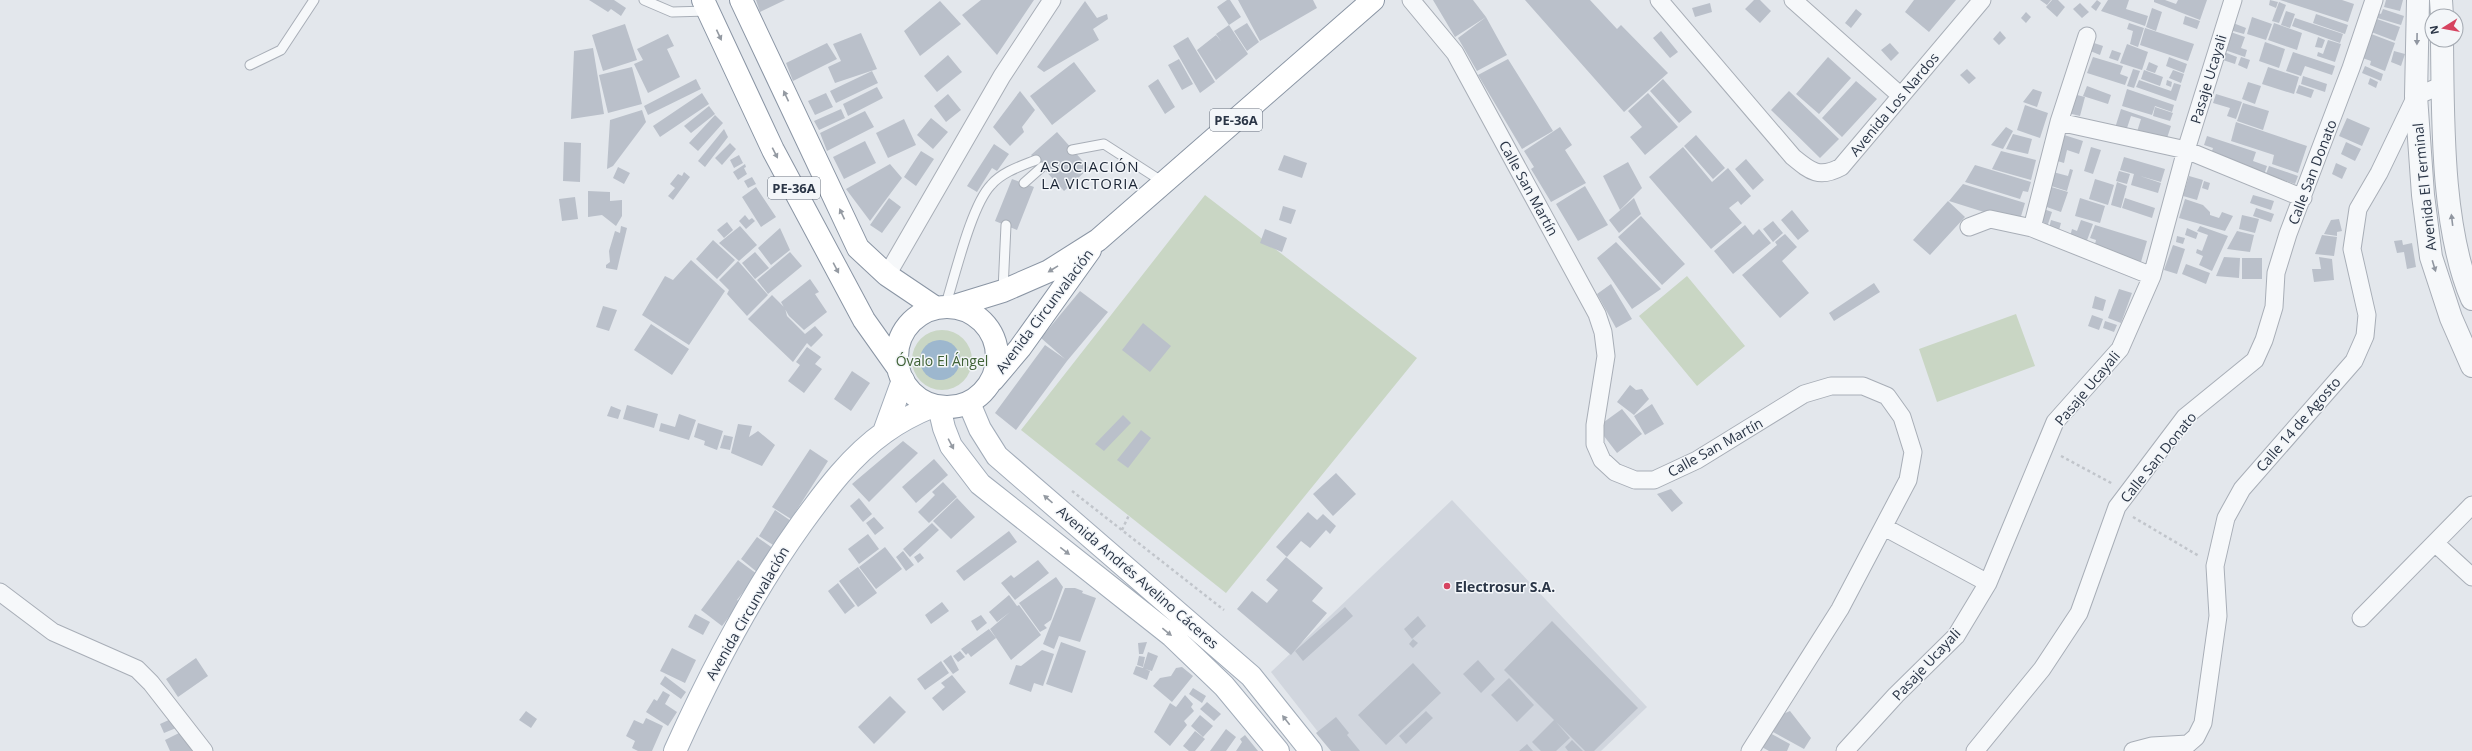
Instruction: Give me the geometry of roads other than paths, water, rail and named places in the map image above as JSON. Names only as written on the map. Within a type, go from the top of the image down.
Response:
[{"type":"main road","name":"PE-36A","points":[[741,0],[858,248],[887,275],[944,308]]},
{"type":"main road","name":"Avenida Circunvalación","points":[[944,308],[1003,291],[1049,272],[1098,240],[1373,0]]},
{"type":"main road","name":"PE-36A","points":[[705,6],[773,150],[864,320],[900,374]]},
{"type":"main road","name":"Avenida Circunvalación","points":[[990,383],[1020,348],[1098,240]]},
{"type":"main road","points":[[944,308],[975,316],[992,334],[997,359],[990,383],[969,403],[950,408],[936,406],[915,396],[900,374],[899,346],[908,326],[926,312],[944,308]]},
{"type":"main road","name":"Avenida Circunvalación","points":[[884,432],[900,374]]},
{"type":"main road","name":"Avenida Andrés Avelino Cáceres","points":[[969,403],[980,429],[998,456],[1251,676],[1310,751]]},
{"type":"main road","name":"Avenida Circunvalación","points":[[676,751],[705,685],[769,569],[827,488],[855,457],[884,432],[904,419],[936,406]]},
{"type":"main road","name":"Avenida Andrés Avelino Cáceres","points":[[936,406],[951,446],[980,484],[1172,636],[1224,686],[1278,751]]},
{"type":"street","points":[[887,275],[1002,76],[1052,0]]},
{"type":"street","name":"Calle San Martín","points":[[1411,0],[1455,53],[1597,314],[1603,332],[1606,356],[1595,425],[1595,444],[1602,460],[1614,472],[1635,480],[1654,480],[1697,460],[1804,394],[1831,386],[1863,386],[1887,396],[1902,417],[1913,452],[1908,480],[1840,609],[1750,751]]},
{"type":"street","name":"Avenida Los Nardos","points":[[1659,0],[1793,157],[1808,169],[1819,173],[1830,173],[1841,167],[1982,0]]},
{"type":"street","points":[[1793,0],[1901,96]]},
{"type":"street","name":"Pasaje Ucayali","points":[[1846,751],[1896,695],[1956,636],[1988,583],[2055,422],[2120,349],[2152,276],[2186,150],[2233,0]]},
{"type":"street","name":"Calle San Donato","points":[[1975,751],[2042,669],[2078,613],[2117,507],[2127,492],[2185,417],[2255,360],[2264,340],[2274,308],[2276,273],[2374,0]]},
{"type":"street","name":"Avenida El Terminal","points":[[2418,0],[2416,96],[2423,195],[2431,257],[2451,318],[2472,366]]},
{"type":"street","points":[[2032,228],[2059,122],[2086,36]]},
{"type":"street","name":"Avenida El Terminal","points":[[2442,48],[2447,179],[2454,238],[2472,299]]},
{"type":"street","points":[[2416,96],[2443,85]]},
{"type":"street","name":"Calle 14 de Agosto","points":[[2133,751],[2188,744],[2196,737],[2204,723],[2218,616],[2214,566],[2226,518],[2242,489],[2354,361],[2362,342],[2366,315],[2352,249],[2358,209],[2379,173],[2416,96]]},
{"type":"street","points":[[2059,122],[2186,150],[2303,198]]},
{"type":"street","points":[[1969,227],[1990,219],[2032,228],[2152,276]]},
{"type":"street","points":[[2361,618],[2472,505]]},
{"type":"street","points":[[1884,527],[1988,583]]},
{"type":"street","points":[[2435,543],[2472,577]]},
{"type":"street","points":[[0,592],[53,632],[137,669],[152,683],[204,751]]},
{"type":"lane","points":[[250,65],[281,50],[314,0]]},
{"type":"lane","points":[[644,0],[672,12],[705,6]]},
{"type":"lane","points":[[1070,148],[1097,141],[1165,183]]},
{"type":"lane","points":[[944,308],[979,202],[991,184],[1012,170],[1039,163],[1024,183]]},
{"type":"lane","points":[[1003,291],[1006,225]]},
{"type":"water","points":[[940,340],[954,346],[960,360],[954,374],[940,380],[926,374],[920,360],[926,346]]},
{"type":"place","name":"Electrosur S.A.","points":[[1447,586]]},
{"type":"district","name":"ASOCIACIÓN LA VICTORIA","points":[[1090,174]]},
{"type":"park label","name":"Óvalo El Ángel","points":[[942,360]]}]
